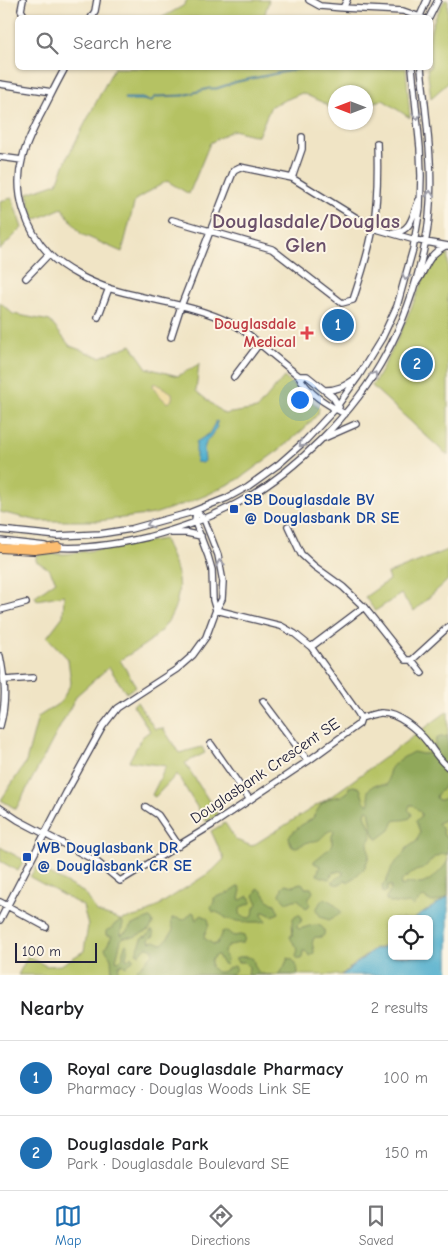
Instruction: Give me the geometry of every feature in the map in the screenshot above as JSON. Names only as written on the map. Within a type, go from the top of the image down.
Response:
[{"type":"highway","points":[[0,548],[34,550],[58,548]]},
{"type":"street","points":[[23,0],[21,10],[24,15]]},
{"type":"street","points":[[93,15],[97,0]]},
{"type":"street","points":[[309,0],[320,6],[403,11],[415,15]]},
{"type":"street","points":[[343,8],[347,0]]},
{"type":"street","points":[[422,15],[427,0]]},
{"type":"street","points":[[430,15],[438,0]]},
{"type":"street","points":[[64,70],[31,135],[22,160],[19,178],[23,208],[38,240],[49,254],[74,273],[109,288],[199,310],[232,323],[250,335],[299,376],[303,384],[326,404],[337,407],[345,414]]},
{"type":"street","points":[[0,530],[58,536],[100,534],[131,530],[196,511],[247,487],[279,464],[306,440],[337,407],[382,338],[397,306],[415,240],[420,208],[420,148],[412,70]]},
{"type":"street","points":[[0,541],[58,548],[110,544],[164,533],[204,519],[237,504],[264,488],[294,464],[345,414],[368,384],[397,333],[415,285],[425,242],[431,180],[421,70]]},
{"type":"street","points":[[0,84],[52,92]]},
{"type":"street","points":[[292,178],[302,149],[302,137]]},
{"type":"street","points":[[172,220],[272,249],[342,303],[353,300],[373,228],[378,181],[377,143]]},
{"type":"street","points":[[0,158],[22,160]]},
{"type":"street","points":[[171,337],[181,306],[234,170],[240,167],[292,178],[373,228],[415,240],[447,246]]},
{"type":"street","points":[[393,234],[402,232],[408,227],[420,196]]},
{"type":"street","points":[[415,285],[432,255],[447,246]]},
{"type":"street","points":[[26,278],[49,254]]},
{"type":"street","points":[[98,317],[109,288]]},
{"type":"street","points":[[234,377],[260,344]]},
{"type":"street","points":[[299,376],[307,376],[325,390],[333,397],[337,407]]},
{"type":"street","points":[[325,390],[335,390],[344,387],[358,377]]},
{"type":"street","points":[[320,440],[356,424]]},
{"type":"street","points":[[0,920],[102,726],[117,708],[177,669],[193,655],[206,637],[222,599],[221,567],[204,519],[196,511]]},
{"type":"street","points":[[196,511],[195,522],[212,570],[213,600],[216,610]]},
{"type":"street","points":[[288,526],[301,554],[314,566],[344,587],[364,607],[406,660],[412,660],[448,627]]},
{"type":"street","points":[[164,533],[187,533],[201,536]]},
{"type":"street","points":[[0,610],[26,603]]},
{"type":"street","points":[[311,647],[364,607]]},
{"type":"street","name":"Douglasbank Crescent SE","points":[[45,834],[96,861],[120,881],[212,825],[308,761],[359,724],[361,718],[311,647],[295,634],[281,626],[216,610]]},
{"type":"street","points":[[0,656],[5,680],[4,712],[0,726]]},
{"type":"street","points":[[412,660],[422,673]]},
{"type":"street","points":[[5,680],[33,678]]},
{"type":"street","points":[[263,701],[308,761]]},
{"type":"street","points":[[361,718],[378,713],[395,716],[420,734],[442,762],[448,766]]},
{"type":"street","points":[[211,744],[250,800]]},
{"type":"street","points":[[146,807],[158,815],[178,846]]},
{"type":"street","points":[[0,808],[45,834]]},
{"type":"street","points":[[0,902],[46,928]]},
{"type":"green space","points":[[187,0],[269,0],[265,15],[166,15],[183,6]]},
{"type":"green space","points":[[445,0],[448,0],[448,83],[431,98],[427,70],[433,70],[433,24]]},
{"type":"green space","points":[[113,70],[406,70],[410,118],[383,100],[373,102],[373,85],[328,85],[328,107],[302,93],[271,106],[258,136],[233,130],[210,143],[189,194],[167,181],[135,200],[122,252],[81,234],[62,208],[35,220],[29,203],[28,193],[57,183],[68,156]]},
{"type":"green space","points":[[12,198],[22,228],[0,250],[0,201]]},
{"type":"green space","points":[[448,254],[448,456],[372,386],[397,341],[431,262],[437,256]]},
{"type":"green space","points":[[0,302],[13,314],[50,321],[70,346],[100,357],[131,345],[147,368],[178,376],[199,364],[196,391],[224,414],[257,409],[284,377],[319,408],[318,414],[304,429],[279,450],[239,479],[207,495],[154,514],[99,521],[39,521],[0,512]]},
{"type":"green space","points":[[164,539],[177,574],[179,586],[177,601],[172,615],[159,633],[120,660],[136,686],[126,693],[109,667],[77,695],[16,809],[1,800],[26,762],[38,717],[61,702],[71,683],[68,659],[47,637],[63,616],[64,595],[37,600],[35,596],[56,581],[49,569],[36,561],[36,554],[66,554]]},
{"type":"green space","points":[[448,550],[448,580],[414,611],[401,594],[375,611],[365,597],[389,580],[387,574]]},
{"type":"green space","points":[[137,702],[155,729],[163,728],[179,753],[202,747],[205,753],[185,763],[218,815],[206,822],[177,774],[155,797],[152,795],[166,766],[129,761],[142,737],[150,731],[133,705]]},
{"type":"green space","points":[[448,711],[448,897],[420,915],[388,915],[388,943],[380,948],[375,948],[341,975],[18,975],[28,956],[46,966],[61,965],[84,951],[88,926],[83,906],[30,877],[36,867],[85,893],[97,912],[121,920],[145,914],[212,871],[224,859],[211,831],[225,823],[236,840],[252,846],[333,795]]},
{"type":"green space","points":[[448,736],[448,776],[443,789],[436,797],[438,800],[441,800],[448,796],[446,819],[438,823],[442,828],[444,836],[448,837],[448,854],[434,858],[424,868],[404,878],[400,884],[402,886],[409,883],[421,884],[429,881],[444,867],[448,860],[448,896],[434,902],[423,897],[413,906],[409,903],[404,904],[386,900],[391,890],[391,885],[383,893],[382,886],[386,882],[393,865],[407,848],[417,841],[420,832],[416,821],[421,816],[421,813],[413,805],[410,805],[409,809],[412,814],[410,818],[394,821],[390,830],[378,839],[373,832],[369,810],[366,811],[365,815],[371,829],[371,837],[368,842],[369,857],[364,869],[349,882],[345,880],[339,884],[333,883],[343,874],[343,872],[339,871],[333,873],[328,879],[317,875],[320,866],[314,863],[314,861],[332,845],[333,830],[327,832],[319,840],[310,841],[296,847],[290,842],[289,836],[300,826],[312,819],[322,803],[331,798],[342,796],[348,792],[349,787],[360,788],[364,801],[369,804],[368,790],[374,785],[387,785],[390,770],[395,763],[413,752],[422,754],[435,753],[436,739]]},
{"type":"green space","points":[[0,847],[24,860],[18,871],[0,861]]},
{"type":"green space","points":[[301,883],[305,888],[311,888],[313,892],[309,899],[310,904],[306,908],[299,900],[286,902],[280,895],[285,884],[294,886]]},
{"type":"green space","points":[[239,886],[241,890],[239,899],[241,900],[248,896],[251,898],[251,903],[241,907],[239,914],[241,916],[249,918],[253,916],[254,908],[258,903],[254,896],[258,888],[275,904],[279,913],[272,916],[262,912],[266,921],[252,922],[228,919],[219,913],[213,912],[211,908],[214,898],[230,892]]},
{"type":"green space","points":[[325,899],[334,904],[341,912],[329,920],[321,917],[316,910],[321,901]]},
{"type":"green space","points":[[192,912],[196,920],[202,915],[208,919],[209,922],[204,938],[213,944],[217,944],[224,931],[234,936],[244,936],[243,943],[232,945],[225,950],[226,965],[222,963],[218,955],[211,960],[211,967],[216,972],[224,971],[234,966],[236,970],[231,975],[134,975],[138,968],[153,954],[153,949],[147,947],[140,954],[136,953],[143,937],[153,931],[154,936],[150,938],[150,942],[154,941],[162,944],[173,932],[172,918],[182,920]]},
{"type":"green space","points":[[296,915],[302,917],[301,922],[297,925],[299,929],[318,925],[323,928],[324,932],[322,937],[315,937],[312,943],[314,953],[310,956],[303,951],[302,959],[298,959],[296,956],[298,949],[290,936],[292,936],[292,922]]},
{"type":"green space","points":[[150,918],[153,924],[149,930],[134,937],[124,937],[121,940],[116,960],[118,961],[123,958],[126,944],[128,945],[126,958],[127,960],[132,956],[133,960],[126,967],[122,964],[119,965],[118,974],[112,975],[111,958],[105,949],[112,936],[106,935],[106,931],[120,921],[123,922],[121,935],[132,925]]},
{"type":"green space","points":[[236,958],[253,959],[255,967],[259,972],[272,975],[248,975],[249,967],[244,962],[238,962]]},
{"type":"green space","points":[[288,958],[296,964],[298,975],[277,975],[283,969]]},
{"type":"sand","points":[[154,383],[172,393],[172,398],[168,403],[159,395],[153,385]]},
{"type":"water","points":[[296,70],[184,96],[156,97],[151,102],[125,100],[124,98],[142,98],[150,101],[156,96],[183,95],[209,88],[216,88],[237,81]]},
{"type":"water","points":[[216,421],[218,422],[216,424],[217,427],[207,440],[204,449],[205,461],[203,463],[196,462],[196,442],[209,434]]},
{"type":"water","points":[[448,897],[448,975],[342,975],[372,951],[381,949],[388,944],[388,960],[433,960],[433,915],[420,915]]},
{"type":"place","name":"Royal care Douglasdale Pharmacy","points":[[338,325]]},
{"type":"place","name":"Douglasdale Medical","points":[[307,333]]},
{"type":"place","name":"Douglasdale Park","points":[[417,364]]},
{"type":"place","name":"SB Douglasdale BV @ Douglasbank DR SE","points":[[234,509]]},
{"type":"place","name":"WB Douglasbank DR @ Douglasbank CR SE","points":[[27,857]]},
{"type":"district","name":"Douglasdale/Douglas Glen","points":[[306,233]]}]
